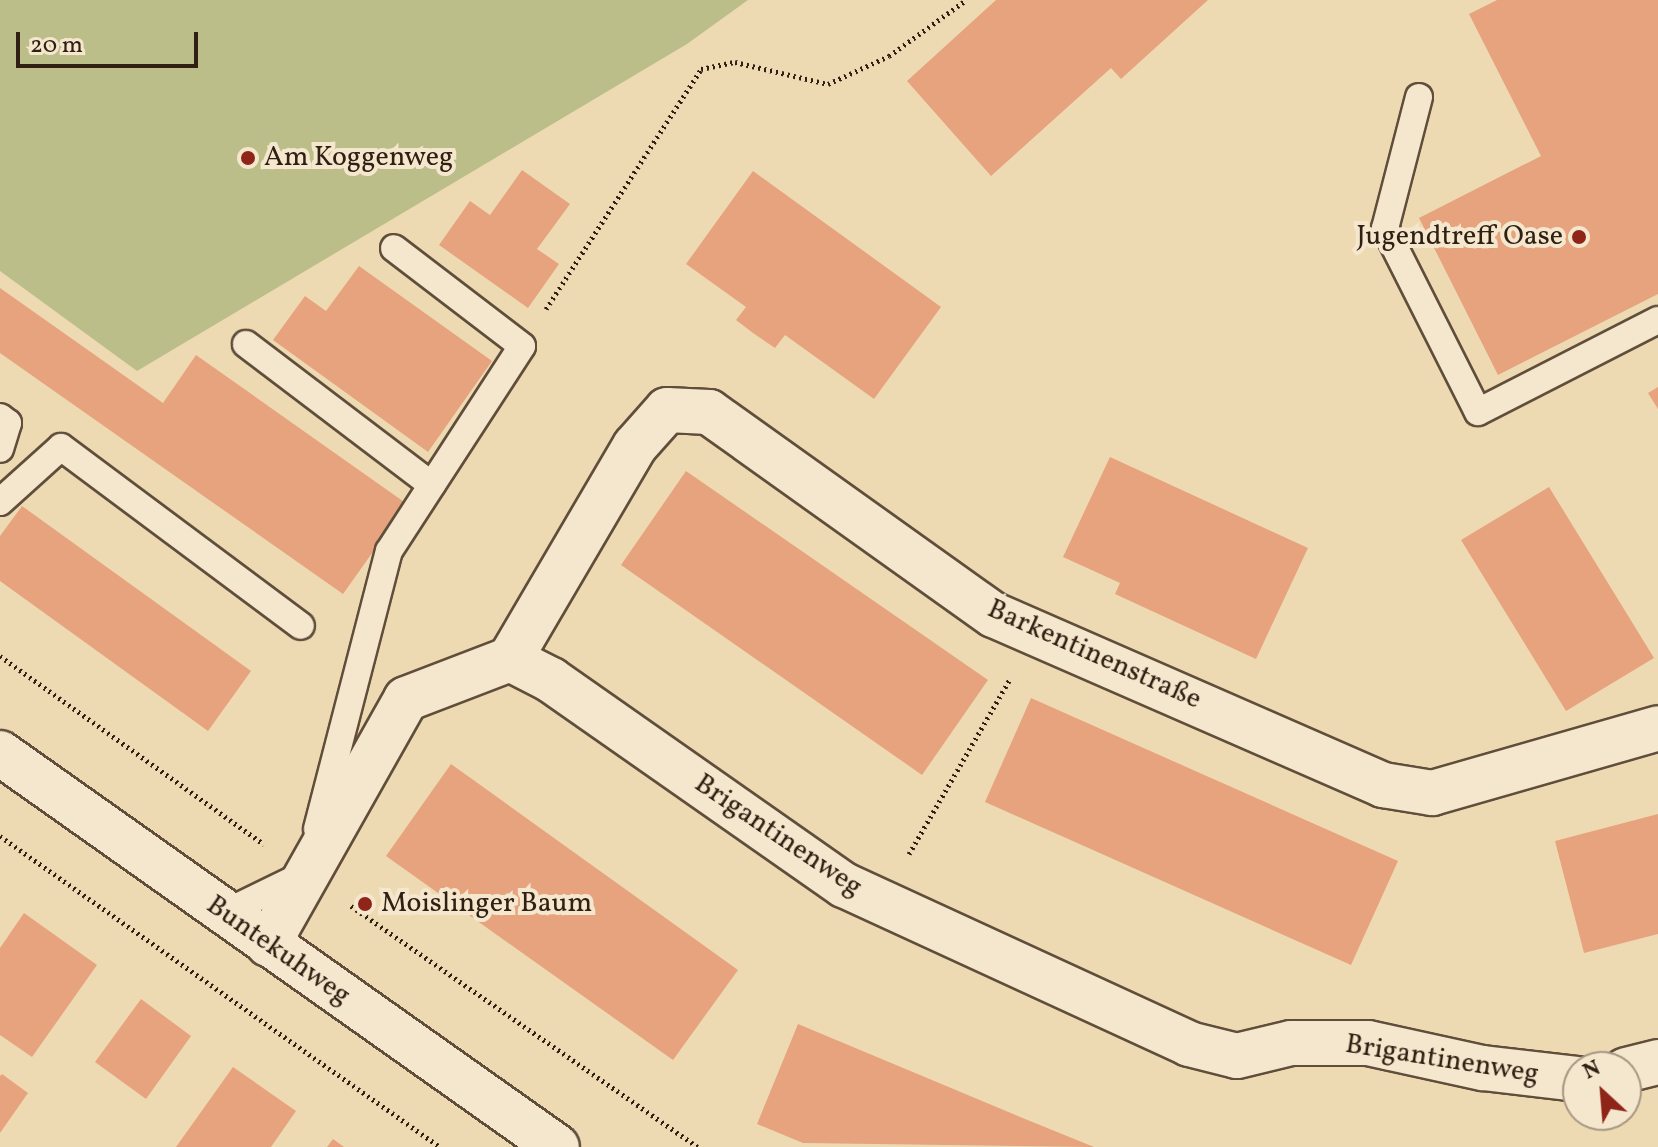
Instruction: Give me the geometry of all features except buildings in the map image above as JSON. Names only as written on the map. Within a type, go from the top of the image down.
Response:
[{"type":"street","name":"Barkentinenstraße","points":[[510,659],[635,446],[667,410],[709,412],[994,615],[1383,785],[1432,793],[1658,728]]},
{"type":"street","points":[[268,944],[406,699],[510,659]]},
{"type":"street","name":"Brigantinenweg","points":[[510,659],[551,680],[844,885],[1189,1044],[1237,1056],[1291,1043],[1368,1043],[1483,1068],[1562,1077]]},
{"type":"street","name":"Buntekuhweg","points":[[0,753],[557,1147]]},
{"type":"lane","points":[[1419,97],[1385,228],[1478,412],[1658,320]]},
{"type":"lane","points":[[225,913],[306,874],[389,551],[522,346],[394,248]]},
{"type":"lane","points":[[246,344],[432,485]]},
{"type":"lane","points":[[0,417],[8,423],[0,449]]},
{"type":"lane","points":[[0,502],[61,447],[301,626]]},
{"type":"path","points":[[522,346],[701,69],[735,62],[828,84],[889,56],[966,0]]},
{"type":"path","points":[[881,902],[1037,634]]},
{"type":"path","points":[[0,836],[440,1147]]},
{"type":"green space","name":"Am Koggenweg","points":[[0,0],[748,0],[687,44],[137,371],[0,271]]},
{"type":"place","name":"Am Koggenweg","points":[[248,158]]},
{"type":"place","name":"Jugendtreff Oase","points":[[1579,237]]},
{"type":"place","name":"Moislinger Baum","points":[[365,904]]}]
